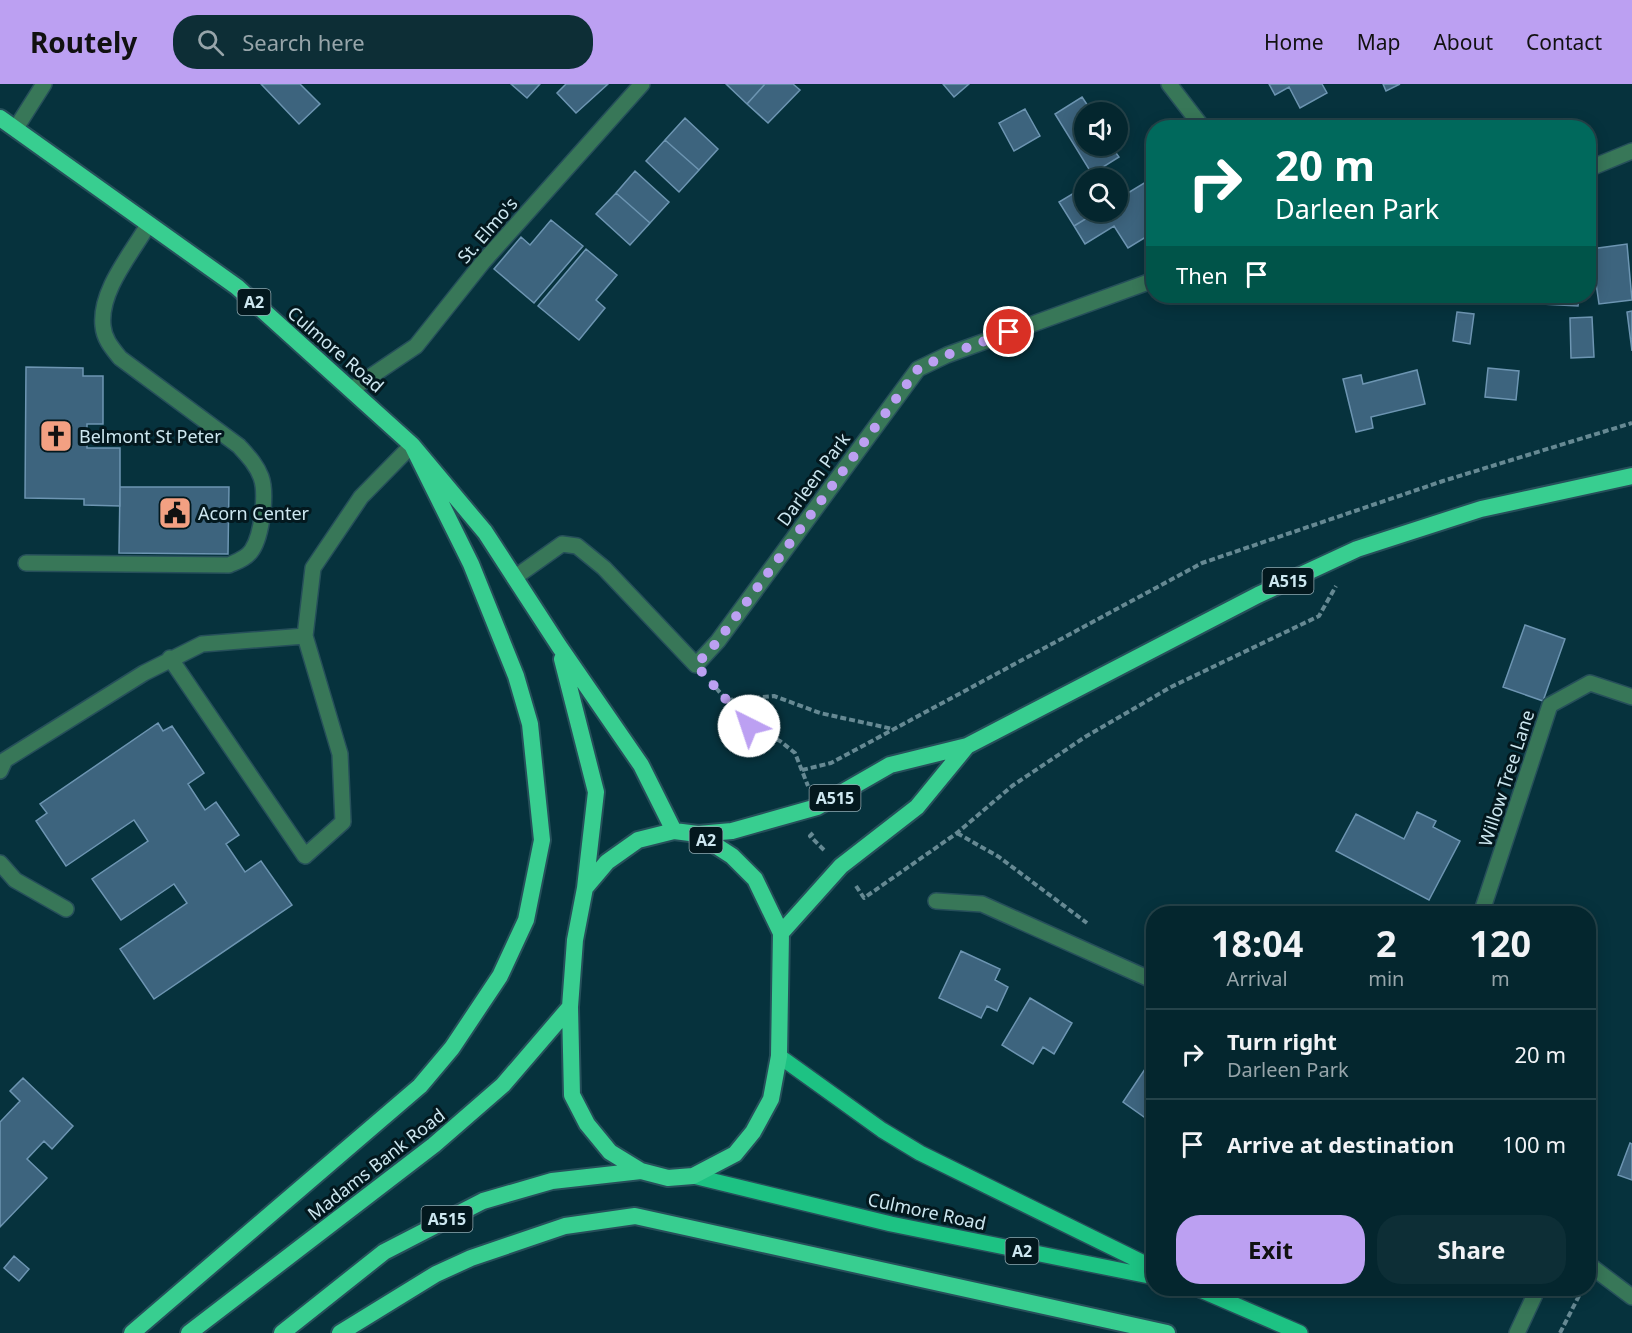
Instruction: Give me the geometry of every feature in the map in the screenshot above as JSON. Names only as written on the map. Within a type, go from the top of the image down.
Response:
[{"type":"highway","name":"Culmore Road","points":[[0,118],[237,287],[412,445],[485,532],[558,646],[641,765],[674,831]]},
{"type":"highway","points":[[132,1333],[420,1086],[452,1048],[500,976],[526,920],[542,840],[530,724],[516,676],[471,564],[412,445]]},
{"type":"highway","name":"A515","points":[[698,834],[732,831],[817,807],[890,765],[967,746],[1258,596],[1358,549],[1481,509],[1632,476]]},
{"type":"highway","name":"Culmore Road","points":[[558,646],[596,792],[585,888]]},
{"type":"highway","name":"A515","points":[[781,933],[841,866],[917,807],[967,746]]},
{"type":"highway","name":"A2","points":[[674,831],[698,834],[732,856],[755,879],[781,933],[779,1056],[771,1099],[753,1132],[735,1154],[693,1176],[668,1178],[640,1171],[610,1152],[587,1124],[572,1095],[570,1007],[575,940],[585,888],[607,862],[638,840],[674,831]]},
{"type":"highway","name":"Madams Bank Road","points":[[189,1333],[434,1144],[503,1085],[570,1007]]},
{"type":"highway","name":"A515","points":[[282,1333],[384,1252],[483,1201],[552,1181],[640,1171]]},
{"type":"highway","points":[[340,1333],[436,1274],[471,1258],[565,1226],[635,1216],[1167,1333]]},
{"type":"main road","name":"Culmore Road","points":[[779,1056],[882,1130],[920,1153],[1146,1264]]},
{"type":"main road","name":"Culmore Road","points":[[693,1176],[891,1224],[1146,1275]]},
{"type":"main road","points":[[1214,1296],[1300,1333]]},
{"type":"street","points":[[16,128],[44,84]]},
{"type":"street","name":"St. Elmo's","points":[[352,389],[416,346],[483,262],[642,84]]},
{"type":"street","points":[[1169,84],[1197,120]]},
{"type":"street","points":[[1596,166],[1632,151]]},
{"type":"street","points":[[26,563],[229,565],[243,559],[252,550],[258,537],[265,493],[261,477],[252,460],[239,446],[120,358],[106,341],[103,326],[108,297],[148,225]]},
{"type":"street","name":"Darleen Park","points":[[696,665],[718,641],[918,369],[947,355],[1146,283]]},
{"type":"street","points":[[170,658],[304,856],[344,822],[340,754],[305,636],[313,568],[361,497],[412,445]]},
{"type":"street","points":[[514,578],[562,544],[577,546],[604,568],[696,665]]},
{"type":"street","points":[[0,771],[5,760],[170,658],[202,644],[305,636]]},
{"type":"street","name":"Willow Tree Lane","points":[[1484,906],[1550,705],[1590,683],[1632,697]]},
{"type":"street","points":[[0,863],[15,880],[66,909]]},
{"type":"street","points":[[936,901],[981,904],[1146,977]]},
{"type":"street","points":[[1596,1270],[1632,1297]]},
{"type":"street","points":[[1516,1333],[1534,1296]]},
{"type":"path","points":[[802,770],[831,763],[1202,563],[1443,481],[1632,423]]},
{"type":"path","points":[[696,665],[749,726],[780,741],[795,753],[824,824],[810,836],[841,866],[864,898],[957,833],[1012,786],[1085,737],[1171,687],[1319,616],[1358,549]]},
{"type":"path","points":[[726,700],[774,696],[820,713],[893,729]]},
{"type":"path","points":[[957,833],[999,857],[1095,929]]},
{"type":"path","points":[[1560,1333],[1579,1296]]},
{"type":"building","points":[[261,84],[300,84],[320,104],[299,124]]},
{"type":"building","points":[[511,84],[540,84],[527,98]]},
{"type":"building","points":[[566,84],[608,84],[576,113],[557,93]]},
{"type":"building","points":[[726,84],[765,84],[747,104]]},
{"type":"building","points":[[765,84],[793,84],[800,90],[768,123],[747,104]]},
{"type":"building","points":[[943,84],[969,84],[954,97]]},
{"type":"building","points":[[1269,84],[1322,84],[1327,93],[1300,108],[1289,87],[1275,95]]},
{"type":"building","points":[[1383,84],[1400,84],[1386,91]]},
{"type":"building","points":[[1082,97],[1085,102],[1074,102]]},
{"type":"building","points":[[1074,102],[1074,145],[1055,114]]},
{"type":"building","points":[[1025,109],[1040,136],[1014,151],[999,123]]},
{"type":"building","points":[[685,118],[718,149],[699,170],[665,140]]},
{"type":"building","points":[[665,140],[699,170],[679,192],[646,161]]},
{"type":"building","points":[[1081,156],[1119,157],[1102,168],[1088,168]]},
{"type":"building","points":[[635,171],[669,202],[650,223],[616,193]]},
{"type":"building","points":[[1146,182],[1146,237],[1128,248],[1114,226],[1085,244],[1074,226],[1081,222],[1128,222],[1128,193]]},
{"type":"building","points":[[616,193],[650,223],[630,245],[596,214]]},
{"type":"building","points":[[1074,193],[1074,222],[1081,222],[1074,226],[1059,202]]},
{"type":"building","points":[[551,220],[583,246],[534,303],[494,269],[521,237],[530,245]]},
{"type":"building","points":[[1627,244],[1632,300],[1599,304],[1596,283],[1596,248]]},
{"type":"building","points":[[586,249],[617,275],[596,300],[605,308],[579,340],[538,306]]},
{"type":"building","points":[[1542,303],[1578,303],[1578,306]]},
{"type":"building","points":[[1632,311],[1632,351],[1627,312]]},
{"type":"building","points":[[1457,312],[1474,314],[1470,344],[1453,341]]},
{"type":"building","points":[[1592,317],[1594,357],[1571,358],[1570,318]]},
{"type":"building","name":"Belmont St Peter","points":[[26,367],[83,368],[83,376],[103,376],[103,424],[87,424],[87,448],[120,448],[120,506],[84,505],[84,499],[25,498]]},
{"type":"building","points":[[1488,368],[1519,371],[1516,400],[1485,397]]},
{"type":"building","points":[[1417,370],[1425,404],[1371,417],[1373,428],[1356,432],[1343,379],[1361,375],[1363,384]]},
{"type":"building","points":[[120,487],[229,487],[228,554],[119,553]]},
{"type":"building","points":[[1525,625],[1565,639],[1543,701],[1503,687]]},
{"type":"building","points":[[158,723],[163,731],[172,726],[204,773],[188,784],[205,810],[216,802],[239,835],[226,844],[245,872],[261,861],[292,905],[154,999],[120,949],[187,903],[174,884],[121,920],[92,879],[148,841],[134,820],[66,866],[36,821],[47,813],[40,804]]},
{"type":"building","points":[[1417,812],[1436,821],[1433,827],[1460,841],[1429,900],[1336,851],[1356,814],[1404,839]]},
{"type":"building","points":[[961,951],[1000,969],[995,980],[1008,987],[997,1011],[987,1006],[981,1018],[939,998]]},
{"type":"building","points":[[1030,998],[1072,1023],[1054,1054],[1043,1047],[1033,1064],[1002,1045]]},
{"type":"building","points":[[1146,1068],[1146,1118],[1123,1102]]},
{"type":"building","points":[[23,1078],[73,1126],[52,1149],[44,1141],[27,1159],[47,1178],[0,1227],[0,1122],[20,1101],[10,1091]]},
{"type":"building","points":[[1630,1143],[1632,1144],[1632,1180],[1618,1175]]},
{"type":"building","points":[[14,1256],[29,1269],[19,1281],[4,1268]]},
{"type":"place","name":"Belmont St Peter","points":[[56,436]]},
{"type":"place","name":"Acorn Center","points":[[175,513]]},
{"type":"route","points":[[749,726],[696,665],[718,641],[918,369],[947,355],[1009,332]]}]
